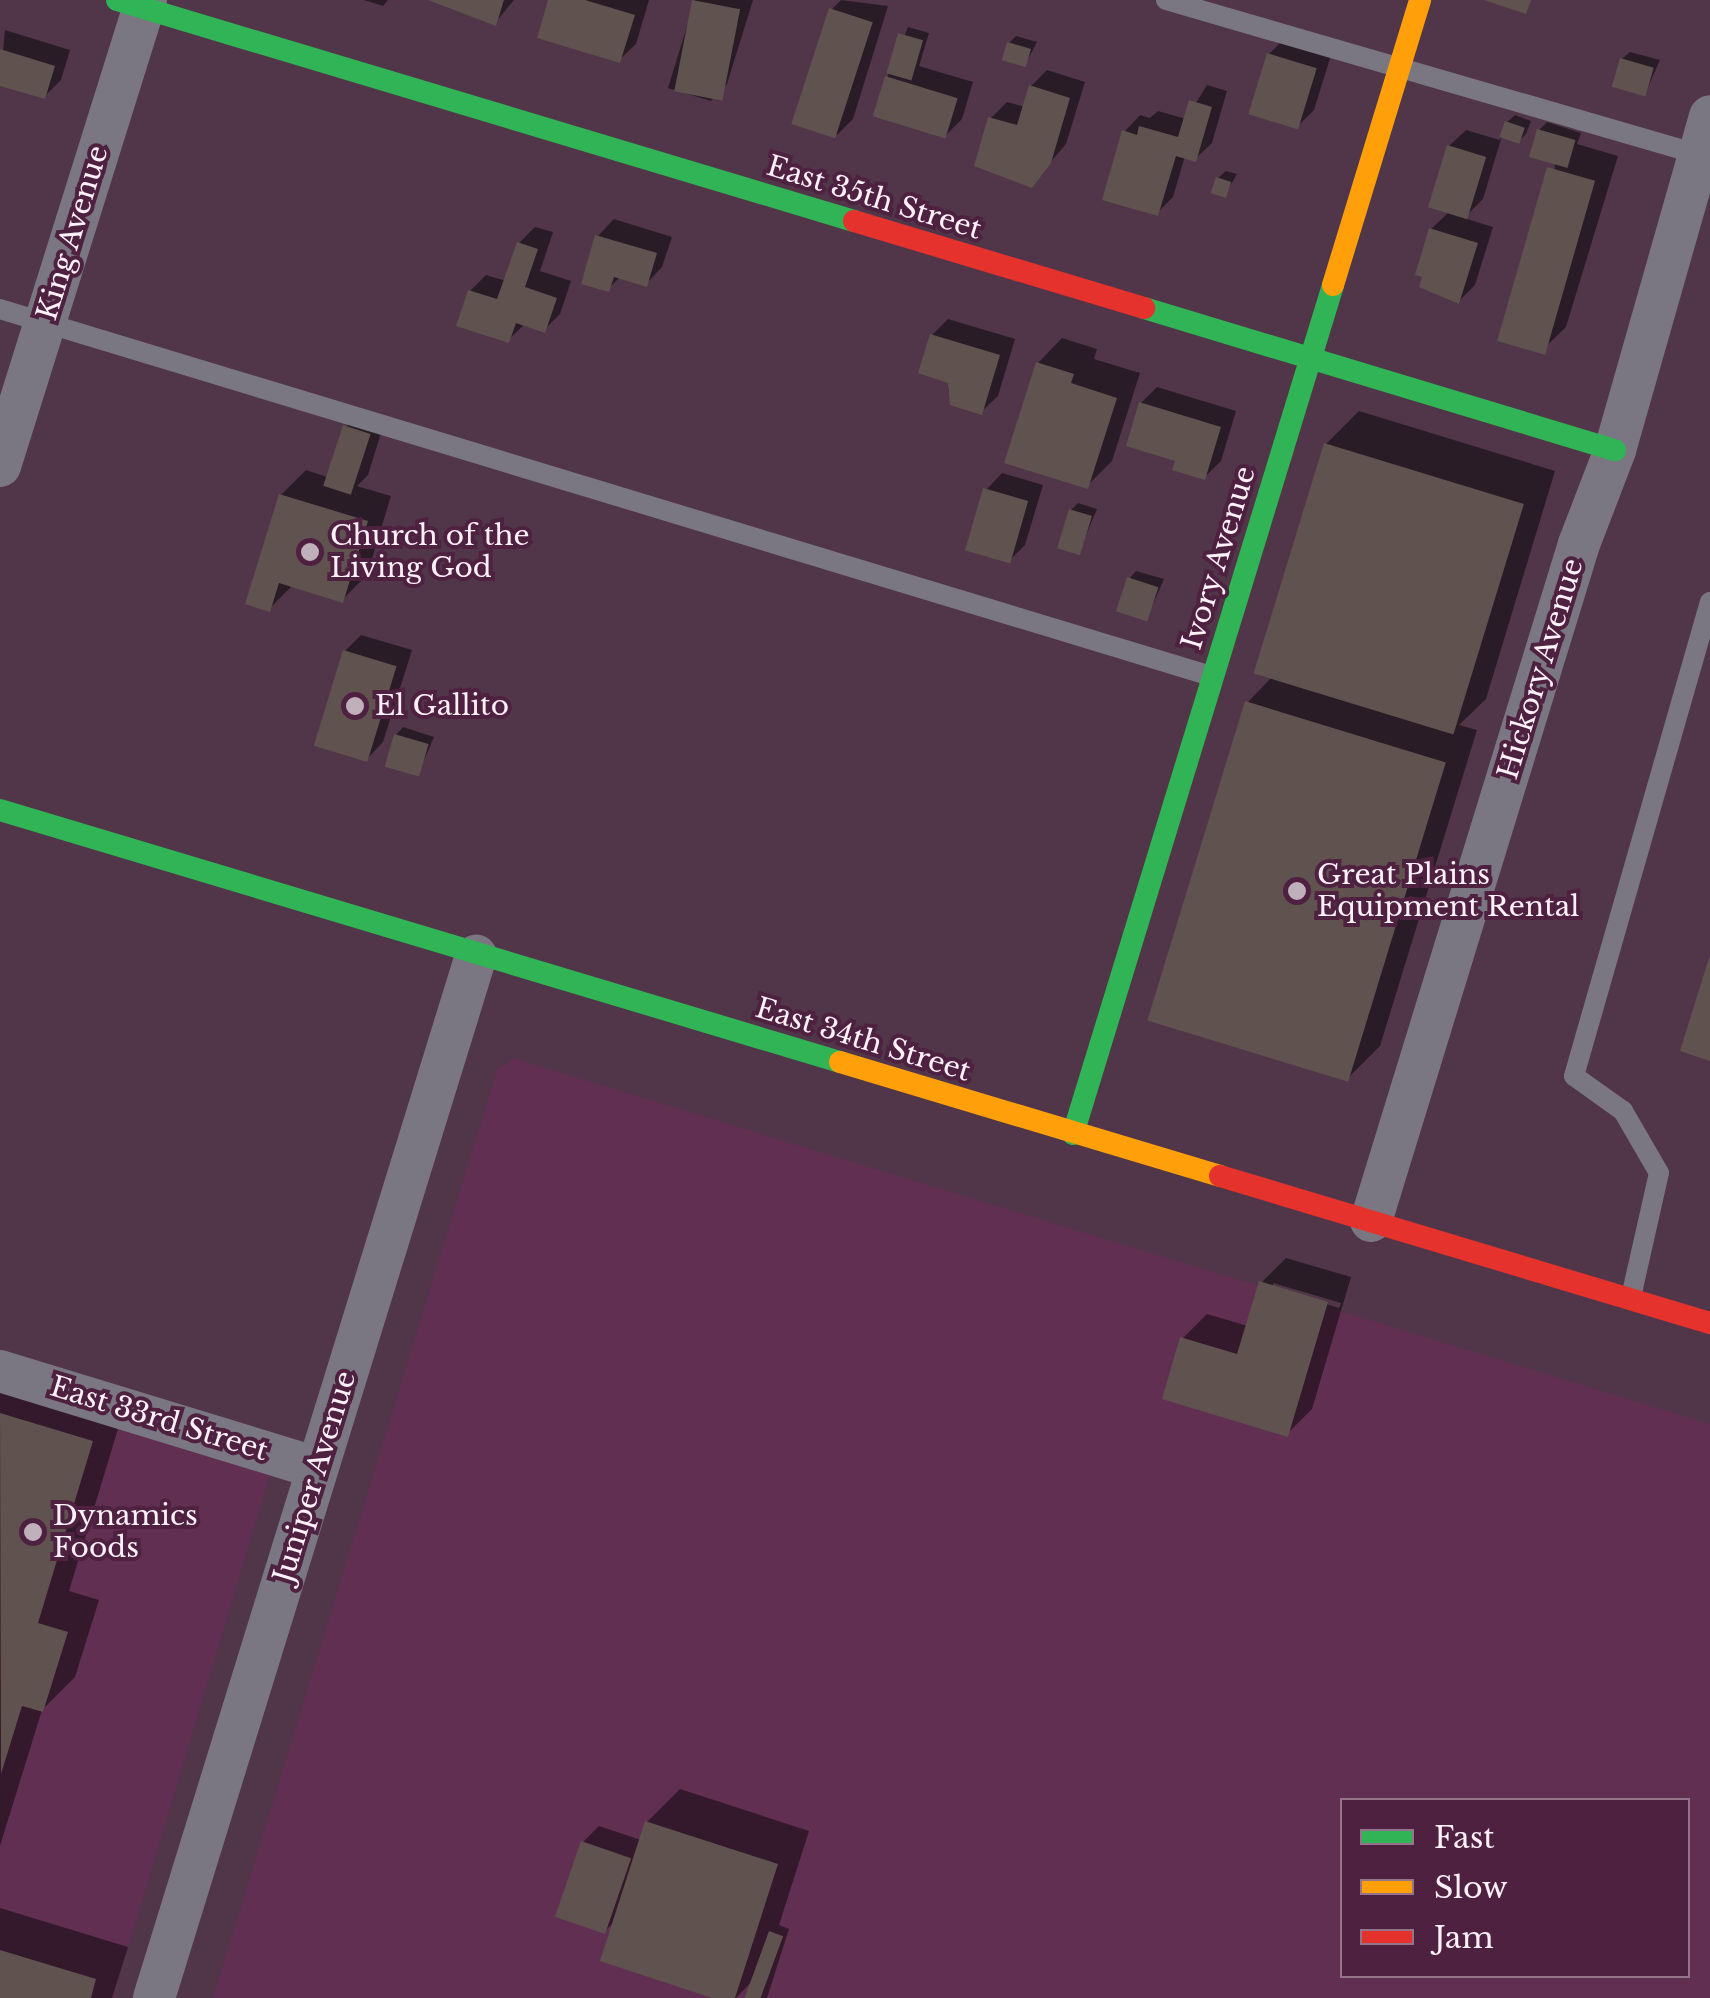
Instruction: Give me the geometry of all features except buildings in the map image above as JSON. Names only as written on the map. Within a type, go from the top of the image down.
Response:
[{"type":"street","name":"Ivory Avenue","points":[[1074,1134],[1420,0]]},
{"type":"street","name":"King Avenue","points":[[0,466],[45,323],[135,3]]},
{"type":"street","name":"East 35th Street","points":[[135,3],[1615,450]]},
{"type":"street","name":"Hickory Avenue","points":[[1371,1221],[1579,544],[1615,450],[1706,135]]},
{"type":"street","name":"East 34th Street","points":[[0,810],[476,956],[1710,1323]]},
{"type":"street","name":"Juniper Avenue","points":[[154,1998],[476,956]]},
{"type":"street","name":"East 33rd Street","points":[[0,1371],[318,1468]]},
{"type":"lane","points":[[1166,0],[1398,72],[1706,135]]},
{"type":"lane","points":[[0,308],[1214,677]]},
{"type":"lane","points":[[1630,1299],[1659,1173],[1623,1111],[1574,1076],[1710,602]]},
{"type":"shaded area","points":[[513,1058],[1710,1424],[1710,1998],[213,1998],[497,1070]]},
{"type":"shaded area","points":[[0,1354],[280,1441],[113,1998],[0,1998]]},
{"type":"traffic: fast","points":[[117,0],[854,221]]},
{"type":"traffic: fast","points":[[1073,1134],[1333,285]]},
{"type":"traffic: fast","points":[[1144,308],[1615,450]]},
{"type":"traffic: fast","points":[[0,810],[840,1062]]},
{"type":"traffic: slow","points":[[1333,285],[1420,0]]},
{"type":"traffic: slow","points":[[840,1062],[1220,1176]]},
{"type":"traffic: jam","points":[[854,221],[1144,308]]},
{"type":"traffic: jam","points":[[1220,1176],[1710,1323]]},
{"type":"place","name":"Church of the Living God","points":[[310,552]]},
{"type":"place","name":"El Gallito","points":[[355,706]]},
{"type":"place","name":"Great Plains Equipment Rental","points":[[1297,891]]},
{"type":"place","name":"Dynamics Foods","points":[[33,1532]]}]
